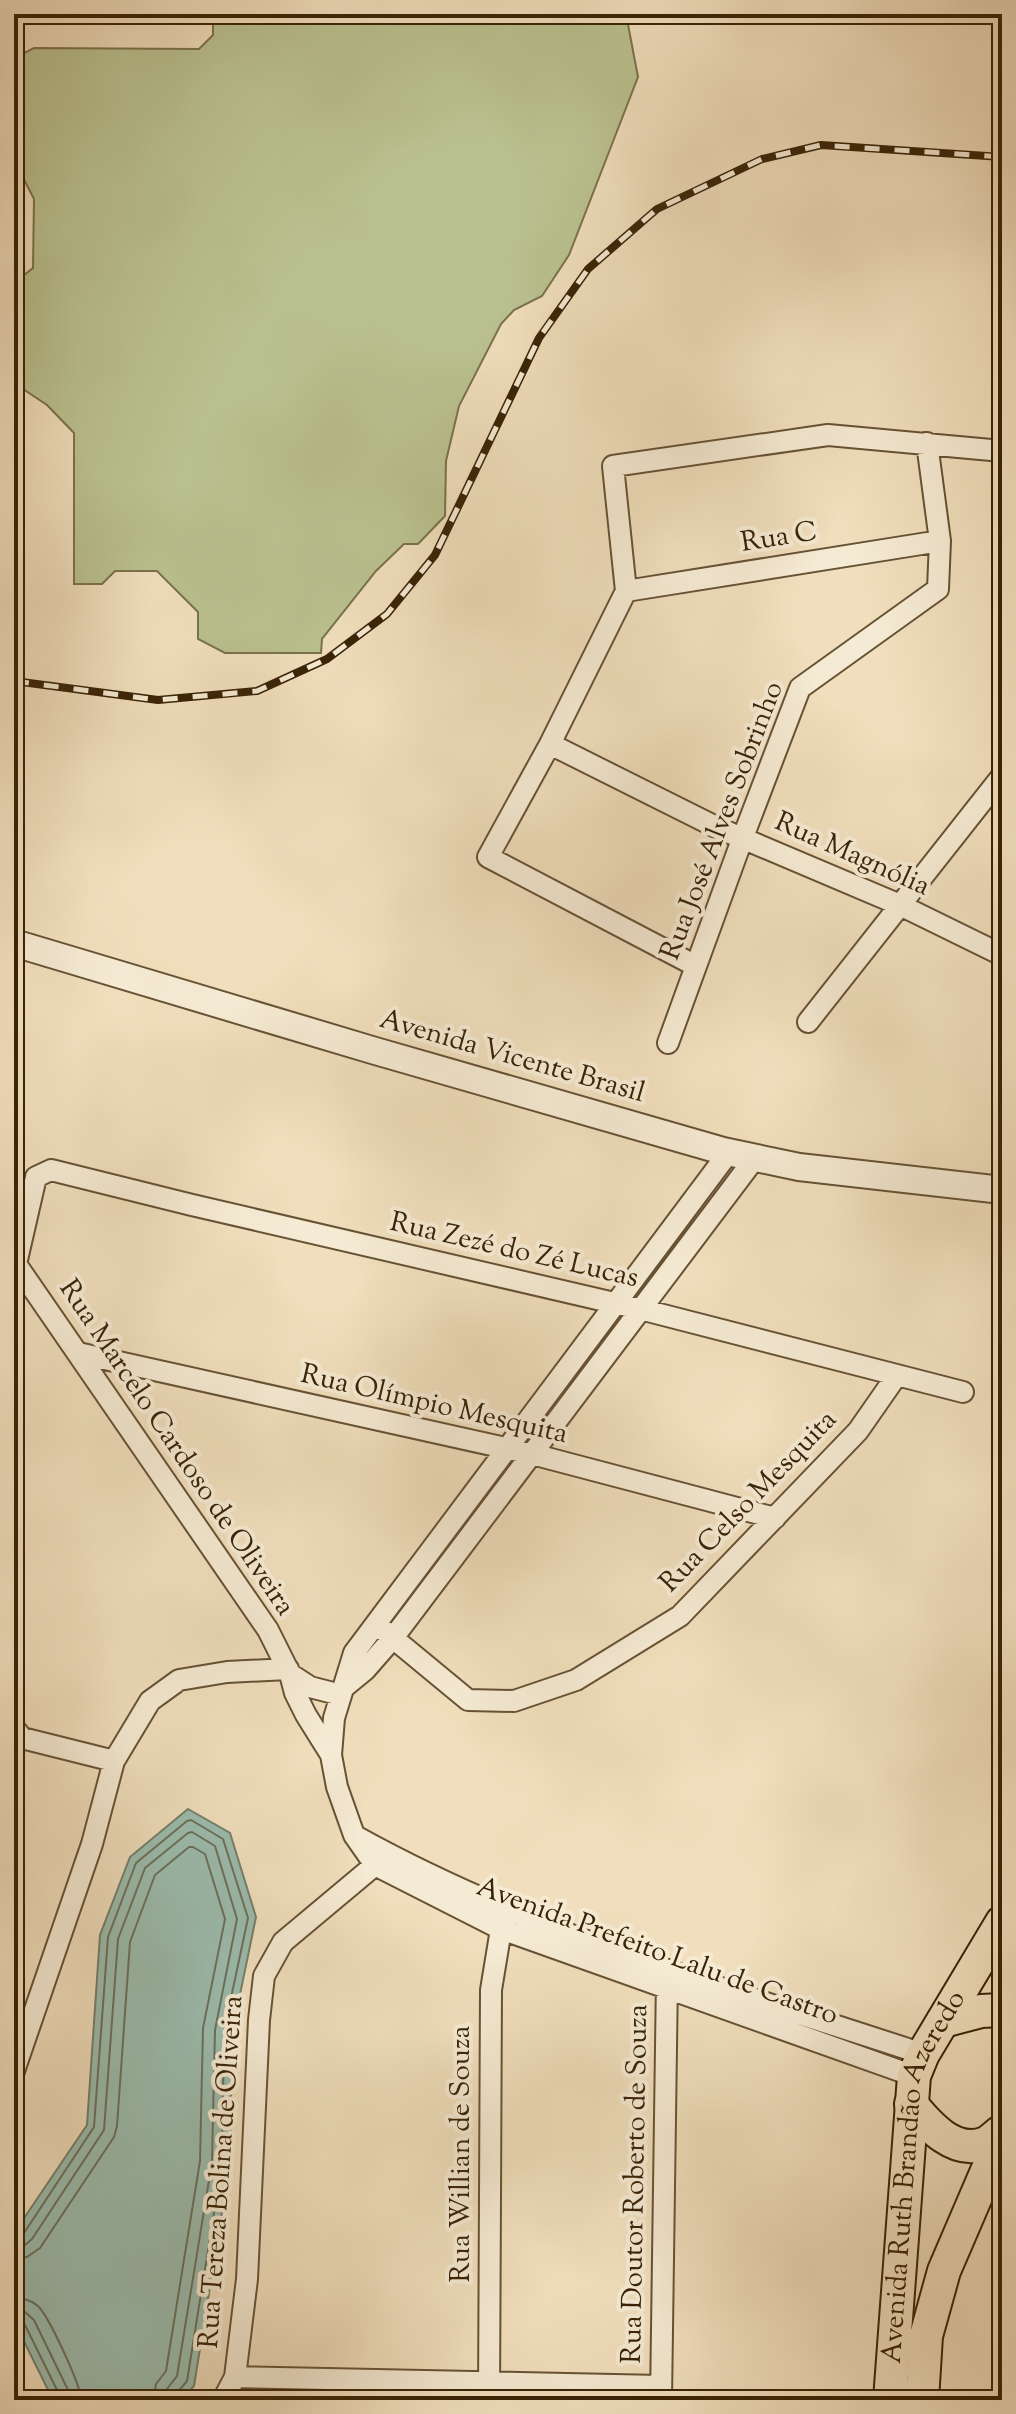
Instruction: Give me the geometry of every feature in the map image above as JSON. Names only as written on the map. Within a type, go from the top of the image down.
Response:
[{"type":"main road","name":"Avenida Ruth Brandão Azeredo","points":[[890,2400],[916,2078],[943,2021],[1002,1922]]},
{"type":"main road","points":[[943,2021],[981,2011],[1002,2010]]},
{"type":"main road","points":[[916,2078],[932,2129],[963,2146],[987,2142],[1002,2133]]},
{"type":"main road","name":"Avenida Ruth Brandão Azeredo","points":[[922,2400],[926,2336],[944,2271],[1002,2133]]},
{"type":"street","points":[[696,966],[488,857],[550,744],[626,591],[613,466],[828,435],[1002,451]]},
{"type":"street","name":"Rua José Alves Sobrinho","points":[[668,1043],[800,688],[938,589],[940,541],[927,443]]},
{"type":"street","name":"Rua C","points":[[626,591],[940,541]]},
{"type":"street","name":"Rua Magnólia","points":[[550,744],[716,827],[900,905],[1002,955]]},
{"type":"street","points":[[808,1022],[1002,776]]},
{"type":"street","name":"Avenida Vicente Brasil","points":[[14,943],[372,1050],[742,1155],[799,1167],[1002,1190]]},
{"type":"street","points":[[14,2071],[92,1844],[114,1761],[150,1701],[179,1680],[227,1672],[289,1671],[310,1687],[342,1691],[365,1670],[393,1638],[640,1309],[742,1155]]},
{"type":"street","name":"Avenida Prefeito Lalu de Castro","points":[[742,1155],[616,1303],[354,1653],[334,1718],[331,1755],[337,1787],[354,1835],[380,1859],[504,1920],[666,1978],[916,2078]]},
{"type":"street","name":"Rua Zezé do Zé Lucas","points":[[51,1170],[616,1303],[963,1392]]},
{"type":"street","name":"Rua Marcelo Cardoso de Oliveira","points":[[51,1170],[36,1177],[16,1264],[238,1584],[268,1630],[289,1671]]},
{"type":"street","name":"Rua Olímpio Mesquita","points":[[78,1353],[532,1454],[775,1518]]},
{"type":"street","name":"Rua Celso Mesquita","points":[[376,1624],[468,1700],[514,1701],[576,1680],[680,1616],[858,1431],[897,1375]]},
{"type":"street","points":[[289,1671],[295,1693],[331,1755]]},
{"type":"street","points":[[14,1728],[22,1738],[114,1761]]},
{"type":"street","name":"Rua Tereza Bolina de Oliveira","points":[[223,2400],[235,2377],[247,2279],[259,2020],[264,1976],[283,1942],[380,1859]]},
{"type":"street","name":"Rua Willian de Souza","points":[[489,2392],[491,1990],[504,1920]]},
{"type":"street","name":"Rua Doutor Roberto de Souza","points":[[661,2393],[666,1978]]},
{"type":"street","points":[[235,2377],[322,2390],[661,2393]]},
{"type":"street","points":[[14,2394],[17,2400]]},
{"type":"green space","points":[[213,14],[626,14],[638,77],[569,255],[542,296],[514,310],[501,324],[459,406],[446,461],[445,516],[418,544],[404,544],[376,571],[322,639],[321,653],[225,653],[198,639],[198,612],[157,571],[115,571],[102,584],[74,584],[74,433],[47,405],[14,383],[14,283],[33,268],[34,199],[14,160],[14,58],[34,48],[199,49],[213,35]]},
{"type":"water","points":[[188,1809],[230,1833],[256,1917],[232,2033],[230,2163],[194,2386],[180,2400],[53,2400],[14,2321],[14,2233],[87,2125],[100,1935],[130,1857]]},
{"type":"railway","points":[[14,681],[158,700],[257,691],[327,659],[387,614],[435,555],[539,338],[588,269],[657,209],[762,159],[821,145],[1002,157]]}]
